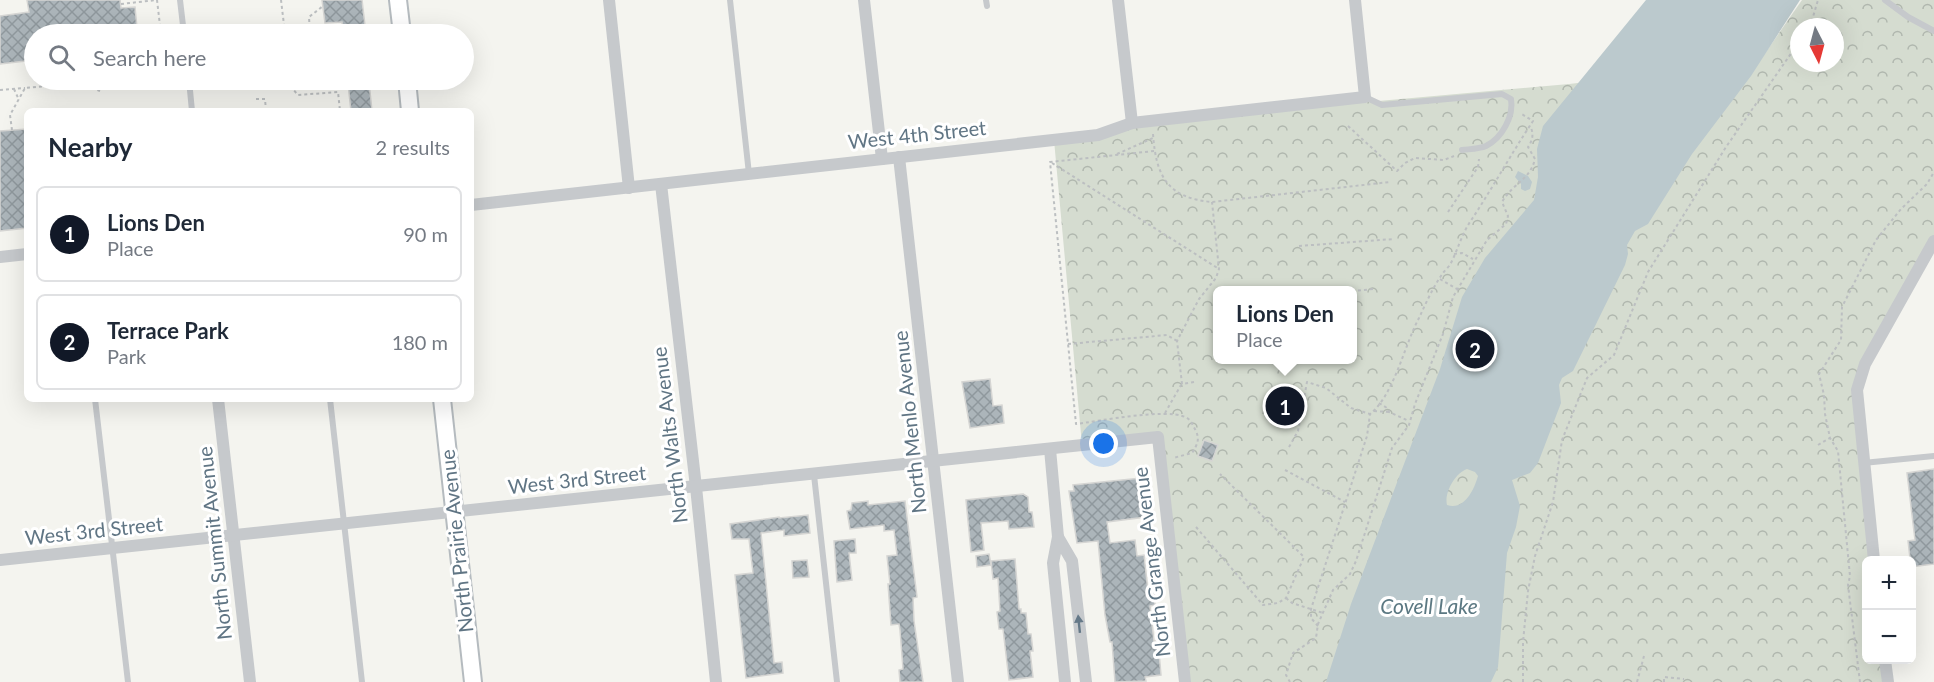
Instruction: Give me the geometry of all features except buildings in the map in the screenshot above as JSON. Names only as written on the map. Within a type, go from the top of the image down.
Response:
[{"type":"street","points":[[398,0],[401,24]]},
{"type":"street","points":[[609,0],[629,188]]},
{"type":"street","points":[[864,0],[882,159]]},
{"type":"street","points":[[1118,0],[1132,123]]},
{"type":"street","points":[[1355,0],[1365,97]]},
{"type":"street","points":[[408,90],[410,108]]},
{"type":"street","name":"West 4th Street","points":[[474,205],[1098,135],[1132,123],[1365,97]]},
{"type":"street","name":"North Menlo Avenue","points":[[899,157],[958,682]]},
{"type":"street","name":"North Walts Avenue","points":[[661,184],[716,682]]},
{"type":"street","points":[[1873,556],[1857,401],[1860,378],[1865,364],[1934,243]]},
{"type":"street","points":[[0,257],[24,254]]},
{"type":"street","name":"North Summit Avenue","points":[[218,402],[250,682]]},
{"type":"street","name":"North Prairie Avenue","points":[[442,402],[473,682]]},
{"type":"street","name":"West 3rd Street","points":[[0,560],[696,488],[1158,437]]},
{"type":"street","name":"North Grange Avenue","points":[[1158,437],[1185,682]]},
{"type":"street","points":[[1050,449],[1058,537],[1053,563],[1065,682]]},
{"type":"street","points":[[1058,537],[1072,561],[1086,682]]},
{"type":"street","points":[[1886,664],[1888,682]]},
{"type":"lane","points":[[180,0],[183,24]]},
{"type":"lane","points":[[730,0],[748,174]]},
{"type":"lane","points":[[1885,0],[1908,17],[1934,31]]},
{"type":"lane","points":[[190,90],[192,108]]},
{"type":"lane","points":[[1365,97],[1382,105],[1502,94],[1511,99],[1513,108],[1509,119],[1495,140],[1480,148],[1462,150]]},
{"type":"lane","points":[[95,402],[128,682]]},
{"type":"lane","points":[[330,402],[362,682]]},
{"type":"lane","points":[[1863,463],[1934,456]]},
{"type":"lane","points":[[814,475],[837,682]]},
{"type":"path","points":[[121,4],[157,0],[159,24]]},
{"type":"path","points":[[281,0],[284,24]]},
{"type":"path","points":[[1813,18],[1818,0]]},
{"type":"path","points":[[309,24],[309,17],[323,6]]},
{"type":"path","points":[[1523,682],[1523,642],[1528,591],[1535,556],[1552,502],[1562,440],[1587,378],[1614,355],[1648,272],[1726,147],[1790,55]]},
{"type":"path","points":[[14,88],[19,100]]},
{"type":"path","points":[[0,90],[24,88]]},
{"type":"path","points":[[12,130],[10,115],[24,90]]},
{"type":"path","points":[[96,90],[100,92]]},
{"type":"path","points":[[294,90],[298,95],[338,92],[340,108]]},
{"type":"path","points":[[256,99],[265,99],[266,108]]},
{"type":"path","points":[[1318,626],[1311,618],[1311,609],[1367,436],[1370,414],[1389,387],[1407,342],[1471,221],[1533,121],[1513,108]]},
{"type":"path","points":[[1152,121],[1158,169],[1181,195],[1195,200],[1212,202],[1390,182]]},
{"type":"path","points":[[1348,126],[1397,171],[1405,163],[1415,158],[1444,160],[1459,155],[1462,150]]},
{"type":"path","points":[[1290,682],[1286,675],[1293,653],[1316,638],[1318,626],[1333,590],[1350,574],[1392,448],[1410,421],[1443,334],[1456,289],[1487,240],[1506,224],[1508,216],[1502,202],[1509,190],[1531,172],[1535,159],[1528,147],[1532,141],[1533,131],[1530,126]]},
{"type":"path","points":[[1116,155],[1153,138]]},
{"type":"path","points":[[1448,212],[1478,167],[1480,148]]},
{"type":"path","points":[[1050,162],[1154,151]]},
{"type":"path","points":[[1050,162],[1219,269]]},
{"type":"path","points":[[1050,162],[1076,424],[1165,414],[1184,416],[1191,421],[1198,436],[1198,444],[1192,453],[1181,457],[1160,459]]},
{"type":"path","points":[[1165,414],[1182,384],[1177,341],[1199,299],[1216,278],[1219,269],[1212,202]]},
{"type":"path","points":[[1299,246],[1394,239]]},
{"type":"path","points":[[1454,254],[1462,253],[1474,259]]},
{"type":"path","points":[[1440,279],[1456,289]]},
{"type":"path","points":[[1357,291],[1374,289]]},
{"type":"path","points":[[1068,344],[1167,334],[1177,341]]},
{"type":"path","points":[[1182,384],[1194,382]]},
{"type":"path","points":[[1289,447],[1298,431],[1307,382],[1326,388],[1351,408],[1370,414]]},
{"type":"path","points":[[1379,403],[1389,412]]},
{"type":"path","points":[[1374,411],[1389,412],[1410,421]]},
{"type":"path","points":[[1818,445],[1830,438]]},
{"type":"path","points":[[1285,470],[1345,502]]},
{"type":"path","points":[[1196,527],[1263,605],[1278,603],[1286,598],[1304,557],[1220,474]]},
{"type":"path","points":[[1286,598],[1323,613]]},
{"type":"path","points":[[1637,682],[1644,656]]},
{"type":"path","points":[[1664,682],[1664,677],[1684,679]]},
{"type":"green space","points":[[1802,0],[1934,0],[1934,241],[1857,390],[1874,556],[1862,556],[1862,664],[1885,664],[1887,682],[1185,682],[1158,437],[1082,445],[1054,140],[1132,123],[1569,84],[1759,62]]},
{"type":"water","name":"Covell Lake","points":[[1646,0],[1800,0],[1751,76],[1692,154],[1648,224],[1635,231],[1627,245],[1628,254],[1625,265],[1573,371],[1562,378],[1559,385],[1561,403],[1538,463],[1530,473],[1512,480],[1520,506],[1507,553],[1498,667],[1491,682],[1326,682],[1351,604],[1440,369],[1462,297],[1485,258],[1534,200],[1538,177],[1537,149],[1543,126]],"holes":[[[1467,469],[1478,476],[1467,498],[1458,505],[1447,505],[1449,489],[1458,475]]]},
{"type":"water","points":[[1518,171],[1528,176],[1532,182],[1530,189],[1525,191],[1521,189],[1521,184],[1515,177]]},
{"type":"place","name":"Terrace Park","points":[[1475,349]]},
{"type":"place","name":"Lions Den","points":[[1285,406]]}]
